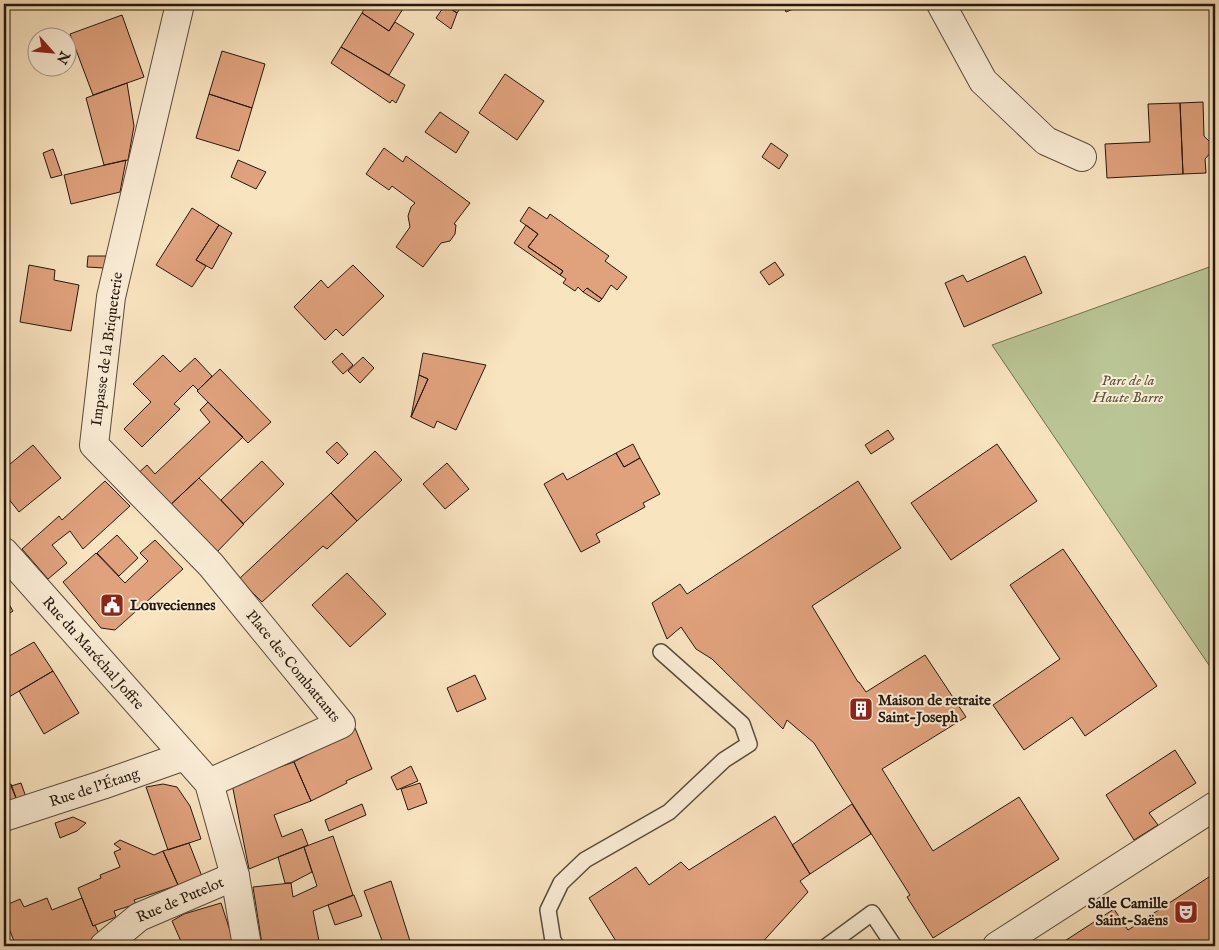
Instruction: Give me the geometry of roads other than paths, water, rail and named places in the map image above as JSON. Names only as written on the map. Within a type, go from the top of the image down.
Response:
[{"type":"street","name":"Impasse de la Briqueterie","points":[[180,4],[111,297],[94,445],[211,565]]},
{"type":"street","points":[[941,4],[983,81],[1046,141],[1082,157]]},
{"type":"street","name":"Rue du Maréchal Joffre","points":[[4,552],[209,784]]},
{"type":"street","name":"Place des Combattants","points":[[209,784],[341,724],[211,565]]},
{"type":"street","name":"Rue de l'Étang","points":[[4,817],[184,756]]},
{"type":"street","points":[[209,784],[235,876],[247,946]]},
{"type":"street","points":[[997,946],[1215,806]]},
{"type":"street","name":"Rue de Putelot","points":[[104,946],[139,917],[235,876]]},
{"type":"lane","points":[[557,946],[554,941],[548,910],[561,884],[585,860],[669,812],[724,760],[749,744],[742,724],[661,652]]},
{"type":"lane","points":[[826,946],[872,912],[894,946]]},
{"type":"place","name":"Louveciennes","points":[[112,605]]},
{"type":"place","name":"Maison de retraite Saint-Joseph","points":[[861,709]]},
{"type":"place","name":"Salle Camille Saint-Saëns","points":[[1186,912]]},
{"type":"park label","name":"Parc de la Haute Barre","points":[[1128,388]]}]
